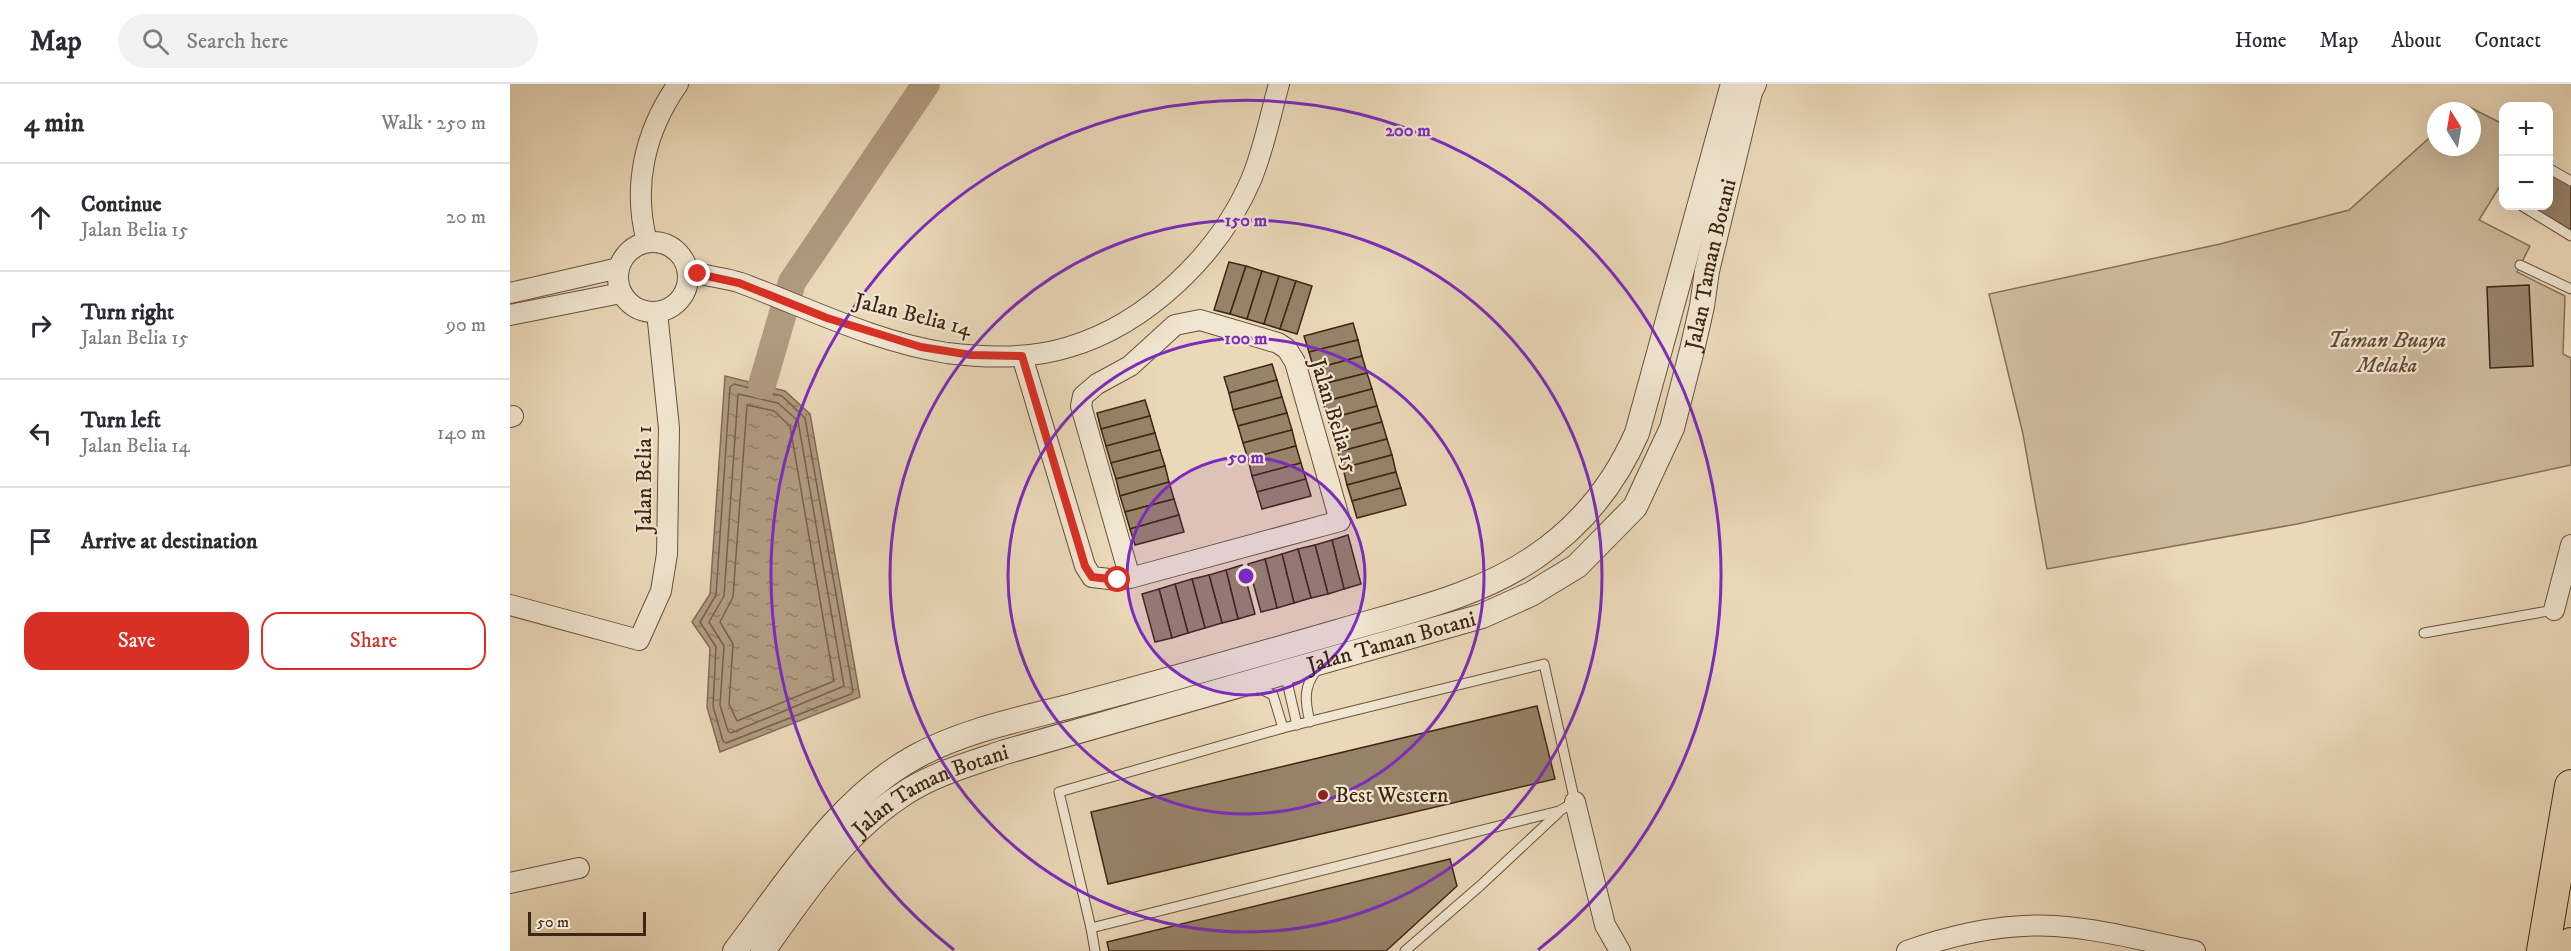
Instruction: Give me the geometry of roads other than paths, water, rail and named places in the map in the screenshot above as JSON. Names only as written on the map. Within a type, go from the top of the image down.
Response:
[{"type":"highway","points":[[2543,951],[2571,786]]},
{"type":"highway","points":[[2570,951],[2571,944]]},
{"type":"street","points":[[646,242],[641,219],[640,198],[644,157],[656,120],[678,84]]},
{"type":"street","name":"Jalan Belia 14","points":[[688,270],[739,283],[827,318],[946,352],[1022,356],[1068,347],[1126,321],[1170,287],[1199,259],[1219,234],[1251,180],[1279,84]]},
{"type":"street","name":"Jalan Taman Botani","points":[[763,951],[827,862],[868,821],[900,796],[941,774],[1466,592],[1514,570],[1558,540],[1587,513],[1614,478],[1637,433],[1733,84]]},
{"type":"street","name":"Jalan Taman Botani","points":[[1285,673],[1323,664],[1482,616],[1531,594],[1577,566],[1635,507],[1672,428],[1700,317],[1707,271],[1750,92],[1754,84]]},
{"type":"street","points":[[646,242],[669,244],[685,260],[689,282],[685,293],[668,309],[657,312],[636,308],[621,292],[618,285],[619,268],[629,251],[646,242]]},
{"type":"street","points":[[510,293],[619,268]]},
{"type":"street","points":[[510,315],[621,292]]},
{"type":"street","name":"Jalan Belia 1","points":[[510,605],[639,640],[661,591],[667,554],[669,428],[657,312]]},
{"type":"street","name":"Jalan Belia 15","points":[[1022,356],[1085,566],[1092,577],[1118,580],[1130,578],[1340,521],[1295,362],[1287,349],[1278,343],[1200,320],[1187,321],[1175,326],[1130,366],[1097,384],[1083,396],[1081,406],[1130,578]]},
{"type":"street","points":[[2554,610],[2571,545]]},
{"type":"street","points":[[1239,672],[1263,663],[1285,673]]},
{"type":"street","name":"Jalan Taman Botani","points":[[735,951],[834,825],[870,789],[916,757],[943,744],[995,727],[1239,672]]},
{"type":"street","points":[[1567,807],[1605,925],[1620,951]]},
{"type":"street","points":[[510,883],[579,868]]},
{"type":"street","points":[[2529,951],[2548,920]]},
{"type":"street","points":[[1907,951],[1948,937],[1988,929],[2046,926],[2098,932],[2195,951]]},
{"type":"lane","points":[[2553,171],[2571,181]]},
{"type":"lane","points":[[2529,210],[2571,236]]},
{"type":"lane","points":[[2520,266],[2571,289]]},
{"type":"lane","points":[[2424,633],[2554,610]]},
{"type":"lane","points":[[1310,722],[1305,699],[1307,686],[1309,679],[1323,664]]},
{"type":"lane","points":[[1095,951],[1059,792],[1282,728],[1544,664],[1567,807]]},
{"type":"lane","points":[[1239,672],[1273,695],[1282,728]]},
{"type":"lane","points":[[1285,673],[1297,725]]},
{"type":"lane","points":[[1091,928],[1567,807]]},
{"type":"lane","points":[[1405,951],[1567,807]]},
{"type":"water","points":[[725,376],[785,391],[810,414],[860,697],[720,752],[707,707],[710,648],[692,622],[710,594]]},
{"type":"waterway","points":[[762,385],[792,282],[926,84]]},
{"type":"place","name":"Best Western","points":[[1323,795]]},
{"type":"park label","name":"Taman Buaya Melaka","points":[[2387,352]]}]
